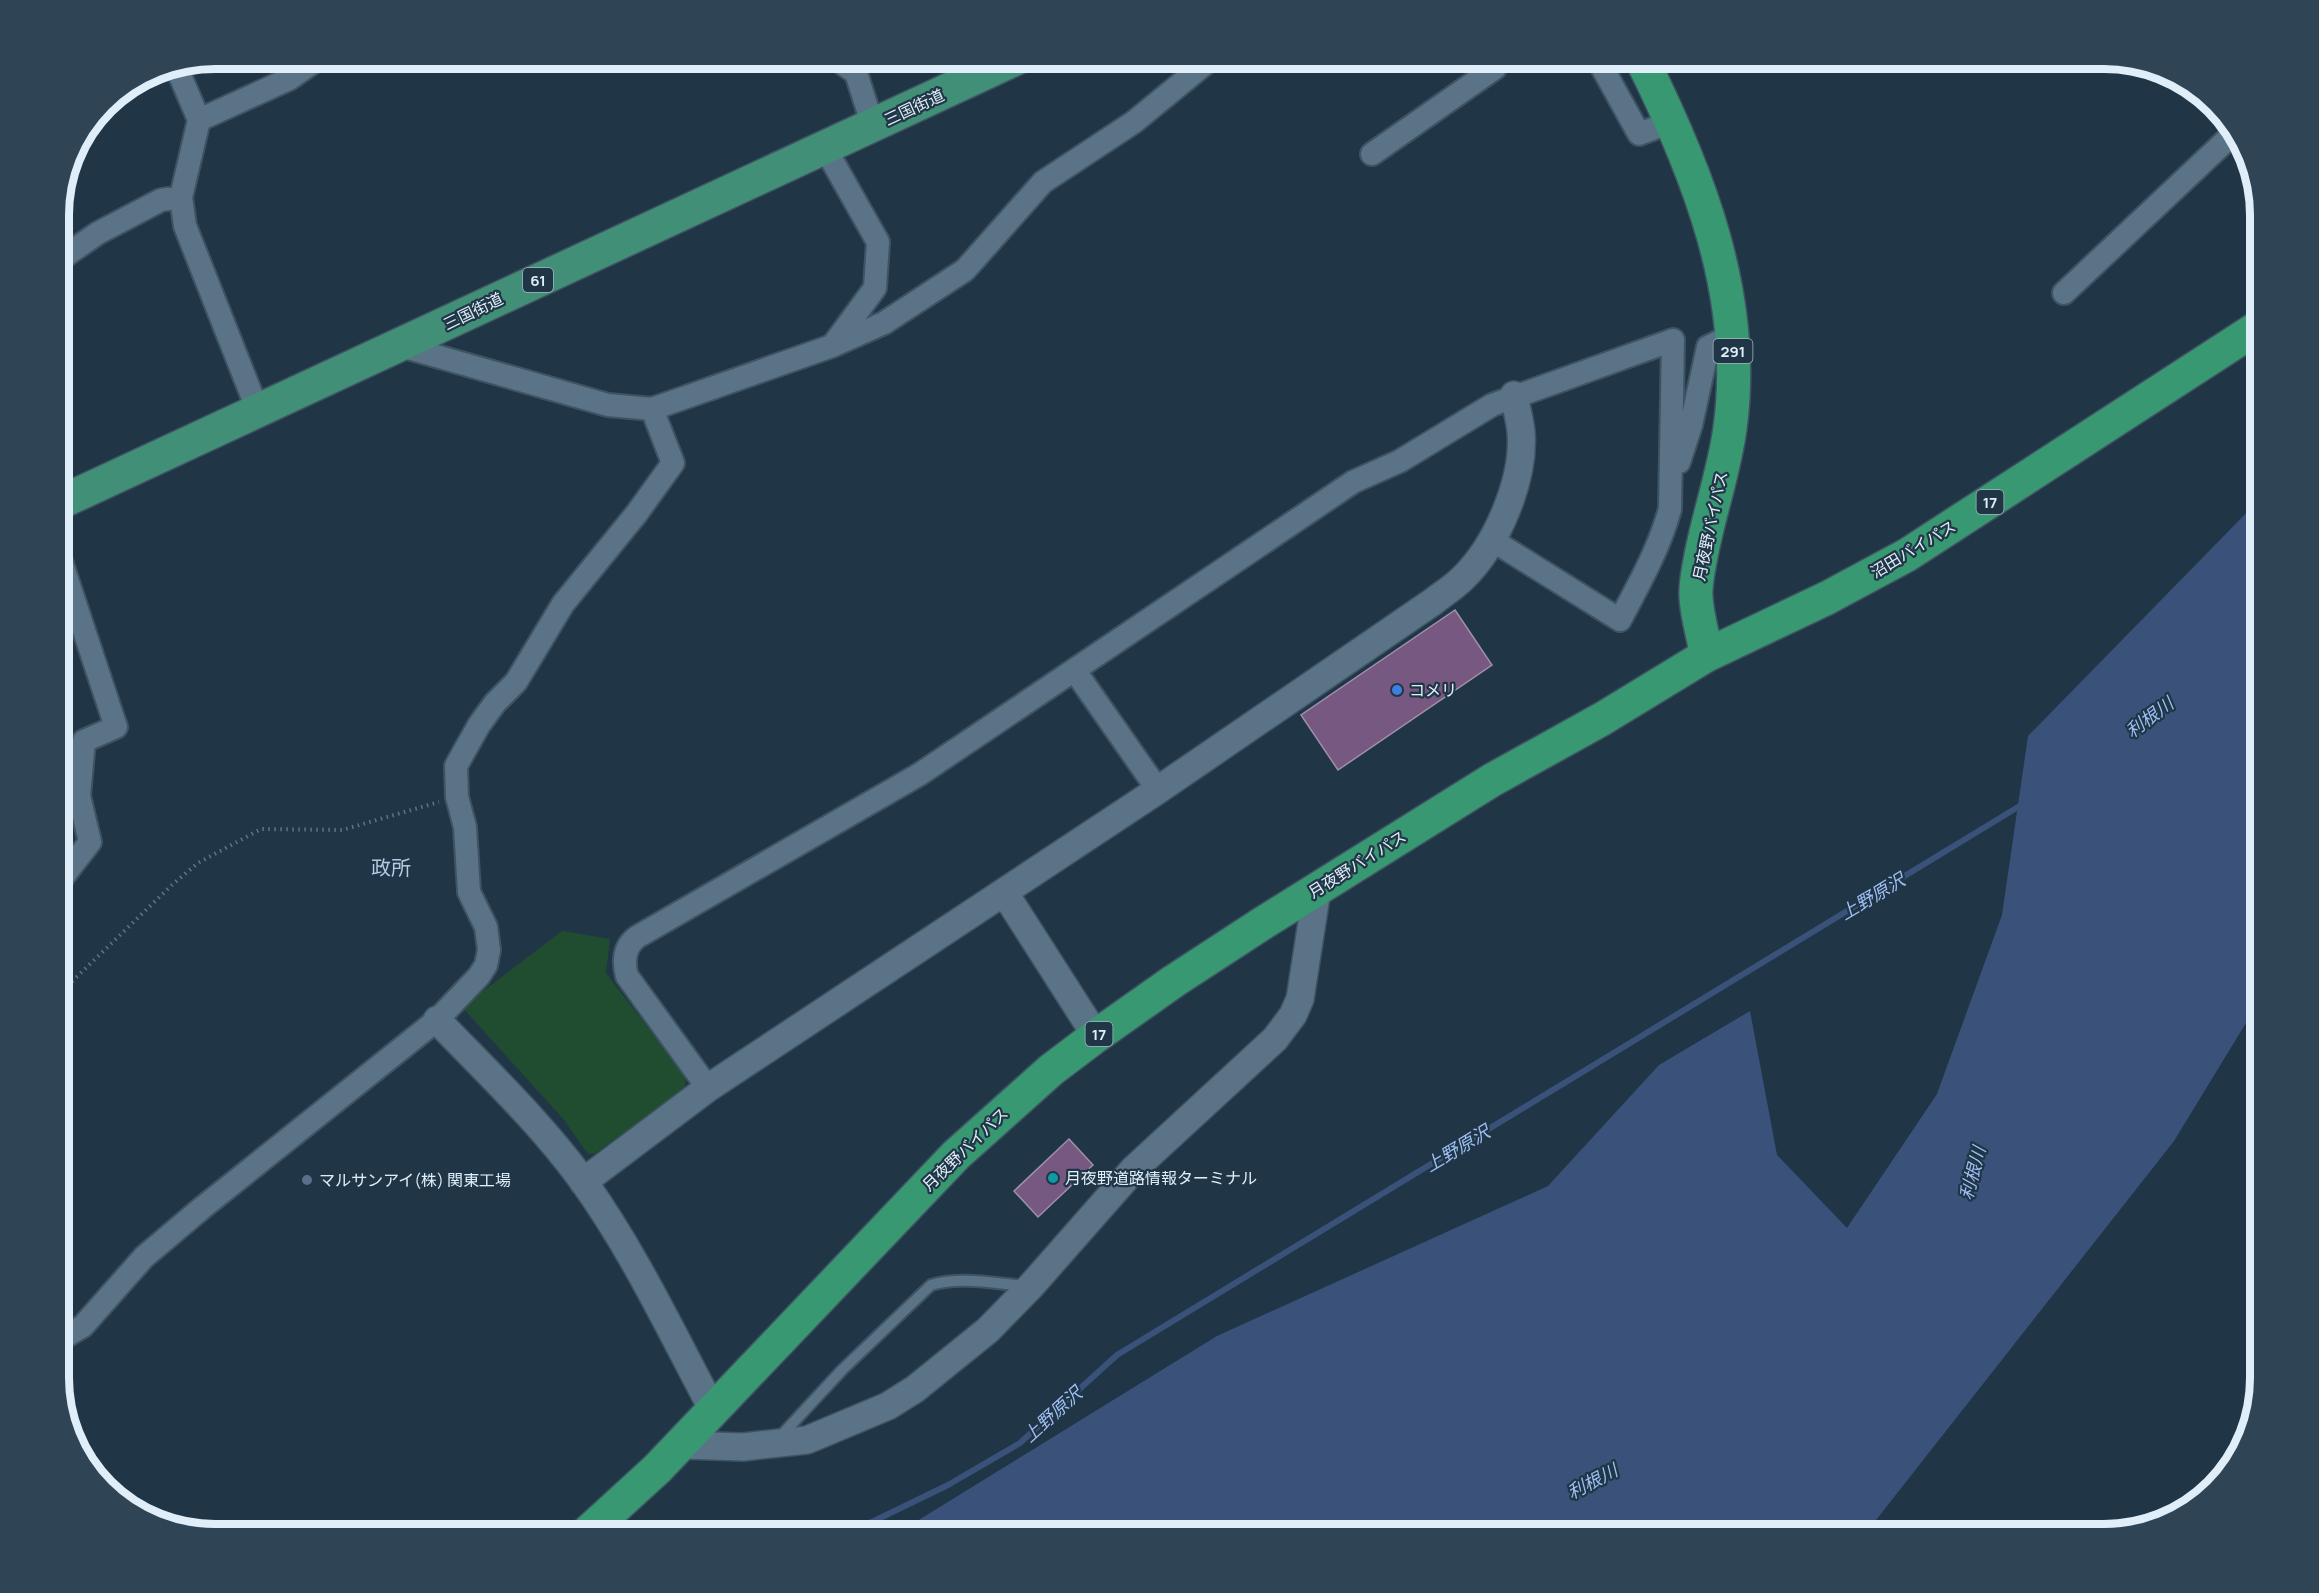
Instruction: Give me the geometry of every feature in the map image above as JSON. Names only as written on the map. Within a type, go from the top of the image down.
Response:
[{"type":"highway","name":"月夜野バイパス","points":[[596,1524],[680,1444],[956,1155],[1034,1084],[1096,1036],[1174,981],[1492,780],[1602,719],[1707,655],[1695,597],[1702,545],[1725,459],[1730,428],[1734,396],[1732,335],[1723,272],[1698,183],[1646,69]]},
{"type":"highway","name":"沼田バイパス","points":[[1707,655],[1827,598],[1907,555],[2250,332]]},
{"type":"main road","name":"三国街道","points":[[69,498],[994,69]]},
{"type":"street","points":[[199,120],[289,79],[303,69]]},
{"type":"street","points":[[850,69],[856,73],[873,126]]},
{"type":"street","points":[[401,346],[598,402],[652,409],[832,346],[884,323],[965,270],[1043,182],[1134,122],[1199,69]]},
{"type":"street","points":[[1372,154],[1494,69]]},
{"type":"street","points":[[1603,69],[1639,134],[1671,122]]},
{"type":"street","points":[[179,74],[199,120],[181,197],[185,226],[258,411]]},
{"type":"street","points":[[2064,293],[2228,139]]},
{"type":"street","points":[[825,148],[878,242],[875,288],[832,346]]},
{"type":"street","points":[[69,253],[98,233],[161,200],[181,197]]},
{"type":"street","points":[[1671,483],[1691,425],[1708,347],[1732,335]]},
{"type":"street","points":[[708,1088],[627,976],[625,957],[630,942],[920,774],[1353,482],[1400,461],[1492,405],[1514,395],[1673,340],[1671,509],[1664,532],[1646,572],[1620,620],[1492,540]]},
{"type":"street","points":[[583,1182],[708,1088],[1158,790],[1434,601],[1462,579],[1480,559],[1492,540],[1507,508],[1515,483],[1521,433],[1514,395]]},
{"type":"street","points":[[69,1334],[83,1326],[144,1257],[437,1020],[479,976],[486,964],[489,950],[486,927],[469,892],[465,827],[457,797],[456,766],[479,724],[495,703],[516,682],[563,604],[637,513],[673,463],[652,409]]},
{"type":"street","points":[[69,585],[116,726],[84,741],[79,796],[90,842],[69,869]]},
{"type":"street","points":[[1075,671],[1158,790]]},
{"type":"street","points":[[680,1444],[743,1447],[807,1440],[888,1406],[915,1389],[964,1351],[1031,1286],[1134,1169],[1251,1063],[1283,1030],[1300,999],[1317,890]]},
{"type":"street","points":[[1004,892],[1096,1036]]},
{"type":"street","points":[[437,1020],[541,1126],[583,1182],[628,1251],[713,1410]]},
{"type":"lane","points":[[773,1444],[842,1370],[931,1285],[964,1282],[1031,1286]]},
{"type":"path","points":[[69,984],[173,884],[198,863],[261,829],[342,830],[457,797]]},
{"type":"green space","points":[[562,931],[610,939],[606,973],[685,1076],[685,1090],[594,1154],[587,1153],[565,1121],[462,1007]]},
{"type":"water","name":"利根川","points":[[2250,509],[2250,1016],[2174,1141],[1873,1524],[912,1524],[1217,1336],[1548,1186],[1659,1065],[1750,1011],[1777,1155],[1847,1228],[1937,1094],[2002,915],[2028,736]]},
{"type":"building","name":"コメリ","points":[[1455,610],[1492,665],[1338,770],[1301,715]]},
{"type":"building","name":"月夜野道路情報ターミナル","points":[[1069,1139],[1093,1165],[1038,1217],[1014,1191]]},
{"type":"waterway","name":"上野原沢","points":[[866,1524],[948,1485],[1020,1443],[1117,1355],[2023,804]]},
{"type":"place","name":"コメリ","points":[[1397,690]]},
{"type":"place","name":"月夜野道路情報ターミナル","points":[[1053,1178]]},
{"type":"place","name":"マルサンアイ(株) 関東工場","points":[[307,1180]]},
{"type":"district","name":"政所","points":[[391,867]]}]
